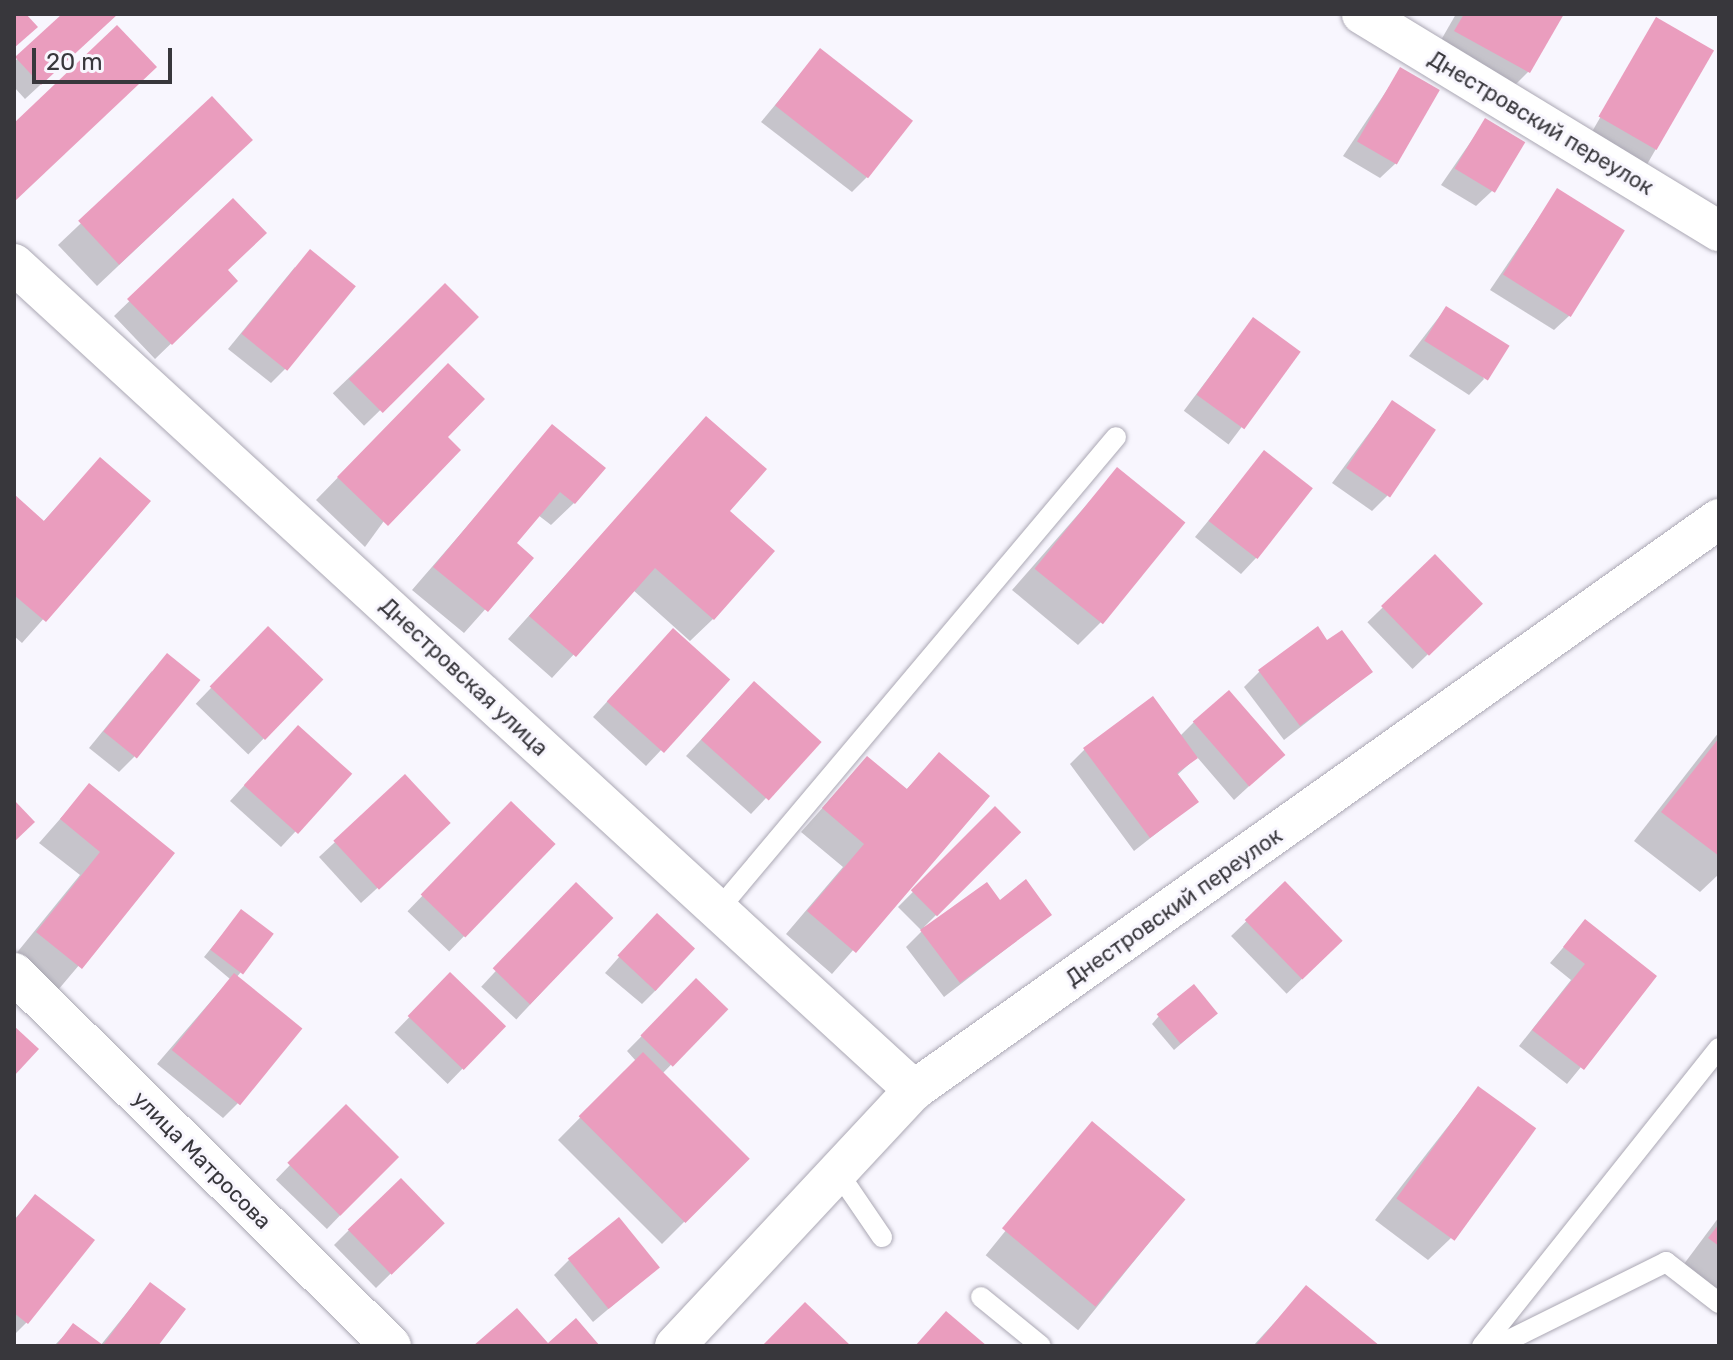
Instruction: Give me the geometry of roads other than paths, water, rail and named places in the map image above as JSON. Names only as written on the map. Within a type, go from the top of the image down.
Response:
[{"type":"street","name":"Днестровский переулок","points":[[1362,14],[1719,231]]},
{"type":"street","name":"Днестровская улица","points":[[14,264],[914,1090]]},
{"type":"street","name":"Днестровский переулок","points":[[675,1346],[914,1090],[1719,519]]},
{"type":"street","name":"улица Матросова","points":[[14,973],[391,1346]]},
{"type":"lane","points":[[718,910],[1116,437]]},
{"type":"lane","points":[[1482,1346],[1719,1048]]},
{"type":"lane","points":[[837,1171],[882,1237]]},
{"type":"lane","points":[[1497,1346],[1666,1262],[1719,1303]]},
{"type":"lane","points":[[981,1297],[1041,1346]]}]
